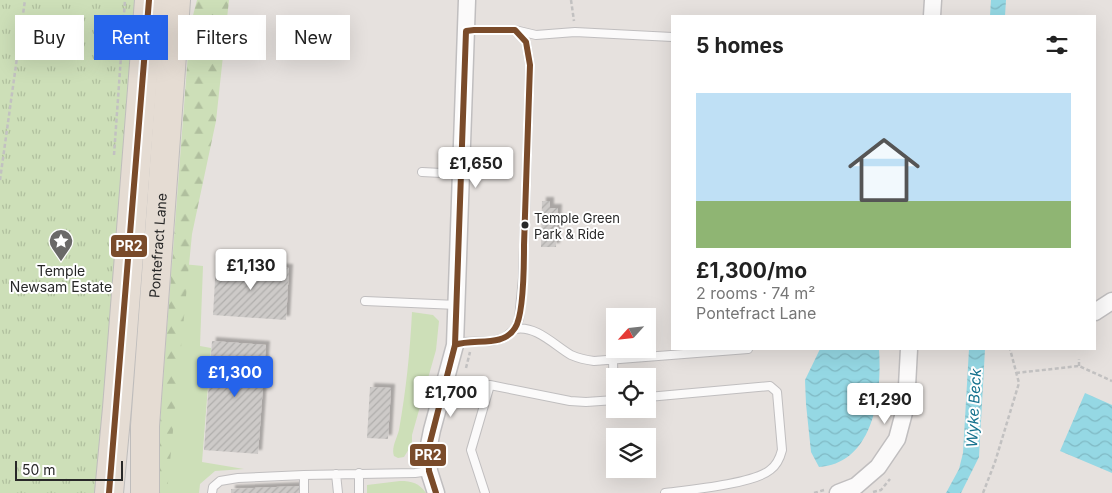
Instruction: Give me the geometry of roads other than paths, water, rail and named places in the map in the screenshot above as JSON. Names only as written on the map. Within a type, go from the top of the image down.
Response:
[{"type":"highway","name":"Pontefract Lane","points":[[109,493],[149,0]]},
{"type":"highway","name":"Pontefract Lane","points":[[145,493],[145,426],[176,0]]},
{"type":"street","points":[[436,493],[429,471],[428,450],[455,345],[467,0]]},
{"type":"street","points":[[932,15],[933,0]]},
{"type":"street","points":[[1096,311],[1112,301]]},
{"type":"street","points":[[835,490],[856,486],[878,468],[897,439],[906,405],[909,350]]},
{"type":"lane","points":[[466,31],[515,30],[536,35],[575,32],[671,38]]},
{"type":"lane","points":[[455,345],[463,342],[493,341],[504,338],[515,329],[519,319],[523,278],[530,65],[526,42],[515,30]]},
{"type":"lane","points":[[422,172],[461,174]]},
{"type":"lane","points":[[365,301],[457,305]]},
{"type":"lane","points":[[515,329],[521,328],[533,331],[572,355],[594,361],[736,350]]},
{"type":"lane","points":[[613,360],[613,368]]},
{"type":"lane","points":[[486,493],[471,450],[490,385],[570,401],[606,401]]},
{"type":"lane","points":[[656,396],[770,386],[777,392],[782,450],[780,460],[770,470],[756,478],[697,490],[665,493]]},
{"type":"lane","points":[[212,493],[213,487],[220,481],[304,475],[415,473],[429,471]]},
{"type":"lane","points":[[359,473],[359,493]]},
{"type":"lane","points":[[336,474],[338,493]]},
{"type":"lane","points":[[304,475],[304,493]]},
{"type":"water","points":[[991,0],[1006,0],[1005,15],[990,15]]},
{"type":"water","points":[[820,350],[879,350],[879,385],[871,423],[863,439],[852,453],[838,463],[819,467],[811,452],[805,380]]},
{"type":"water","name":"Wyke Beck","points":[[969,350],[985,350],[979,457],[961,493],[946,493],[959,469],[963,453]]},
{"type":"water","points":[[1085,393],[1112,405],[1112,473],[1060,451]]},
{"type":"place","name":"Temple Green Park & Ride","points":[[525,225]]},
{"type":"place","name":"Temple Newsam Estate","points":[[61,262]]}]
